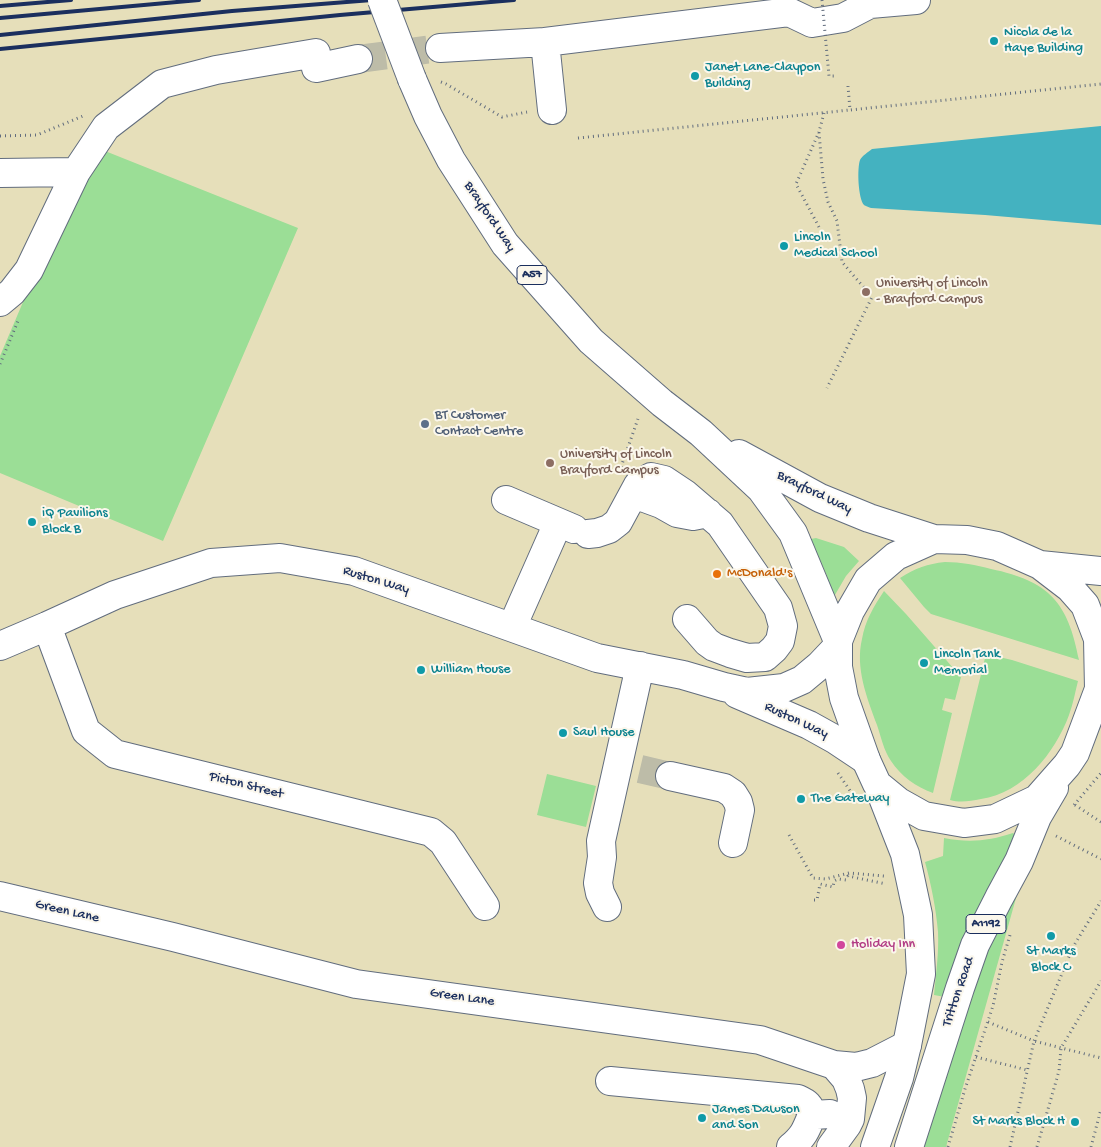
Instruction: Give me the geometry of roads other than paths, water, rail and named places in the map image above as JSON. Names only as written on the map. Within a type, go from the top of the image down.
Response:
[{"type":"main road","name":"Brayford Way","points":[[382,0],[424,80],[428,116],[451,160],[505,244],[592,341],[662,403],[701,433],[761,489],[794,533],[838,644]]},
{"type":"main road","points":[[440,48],[545,42],[789,12],[812,23],[843,18],[870,4],[916,0]]},
{"type":"main road","points":[[540,111],[545,42]]},
{"type":"main road","points":[[6,297],[29,270],[76,172],[106,127],[162,84],[216,70],[316,61],[358,60]]},
{"type":"main road","points":[[0,173],[76,172]]},
{"type":"main road","name":"Brayford Way","points":[[701,433],[820,498],[869,518],[934,539]]},
{"type":"main road","points":[[506,500],[558,523],[599,538],[597,533],[609,529],[618,522],[638,485],[651,477],[664,480],[685,494],[720,524],[778,608],[783,626],[780,641],[774,649],[765,657],[747,658],[714,647],[686,619]]},
{"type":"main road","points":[[512,627],[558,523]]},
{"type":"main road","points":[[875,1147],[899,1078],[921,974],[918,915],[905,854],[866,780],[838,668],[838,644],[850,611],[868,580],[896,556],[934,539],[967,540],[996,546],[1040,564],[1101,571]]},
{"type":"main road","name":"Ruston Way","points":[[0,646],[115,595],[211,563],[280,558],[354,571],[597,658],[683,675],[747,692],[784,688],[802,680],[820,665],[838,644]]},
{"type":"main road","points":[[1040,564],[1070,588],[1085,605],[1098,639],[1099,689],[1071,759]]},
{"type":"main road","name":"Picton Street","points":[[47,626],[86,731],[115,754],[431,832],[444,842],[485,906]]},
{"type":"main road","points":[[597,906],[583,885],[590,855],[601,840],[629,767],[640,666]]},
{"type":"main road","name":"Ruston Way","points":[[724,687],[743,698],[809,725],[836,740],[866,780],[924,816],[964,822],[995,819],[1037,799],[1071,759]]},
{"type":"main road","points":[[1071,759],[1101,728]]},
{"type":"main road","name":"Tritton Road","points":[[909,1147],[975,945],[1019,861],[1037,817],[1071,759]]},
{"type":"main road","points":[[670,776],[724,788],[733,794],[740,810],[733,843]]},
{"type":"main road","name":"Green Lane","points":[[0,896],[173,937],[356,984],[760,1040],[834,1065],[856,1067],[872,1063],[907,1045]]},
{"type":"main road","points":[[831,1147],[847,1125],[851,1114],[852,1098],[846,1079],[834,1065]]},
{"type":"main road","points":[[610,1081],[798,1099],[808,1104],[812,1115],[805,1133],[791,1147]]},
{"type":"main road","points":[[812,1115],[851,1114]]},
{"type":"water","points":[[1101,126],[1101,225],[871,208],[864,205],[860,196],[860,160],[872,149]]},
{"type":"tunnel","points":[[358,59],[440,48]]},
{"type":"tunnel","points":[[640,769],[670,776]]},
{"type":"railway","points":[[0,6],[71,0]]},
{"type":"railway","points":[[0,18],[199,0]]},
{"type":"railway","points":[[0,35],[232,11],[372,0]]},
{"type":"railway","points":[[0,49],[340,15],[514,0]]},
{"type":"place","name":"Nicola de la Haye Building","points":[[994,41]]},
{"type":"place","name":"Janet Lane-Claypon Building","points":[[695,76]]},
{"type":"place","name":"Lincoln Medical School","points":[[784,246]]},
{"type":"place","name":"University of Lincoln - Brayford Campus","points":[[866,292]]},
{"type":"place","name":"BT Customer Contact Centre","points":[[425,424]]},
{"type":"place","name":"University of Lincoln Brayford Campus","points":[[550,463]]},
{"type":"place","name":"iQ Pavilions Block B","points":[[32,522]]},
{"type":"place","name":"McDonald's","points":[[717,574]]},
{"type":"place","name":"Lincoln Tank Memorial","points":[[924,663]]},
{"type":"place","name":"William House","points":[[421,670]]},
{"type":"place","name":"Saul House","points":[[563,733]]},
{"type":"place","name":"The Gateway","points":[[801,799]]},
{"type":"place","name":"St Marks Block C","points":[[1051,936]]},
{"type":"place","name":"Holiday Inn","points":[[841,945]]},
{"type":"place","name":"James Dawson and Son","points":[[702,1118]]},
{"type":"place","name":"St Marks Block H","points":[[1075,1122]]}]
